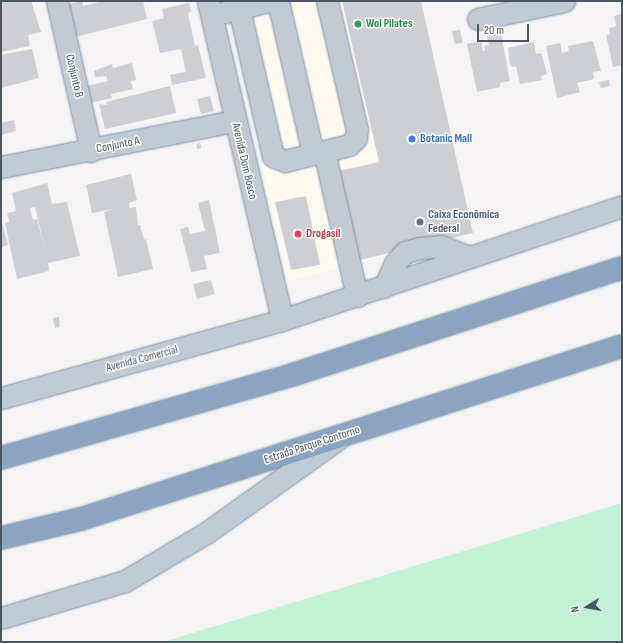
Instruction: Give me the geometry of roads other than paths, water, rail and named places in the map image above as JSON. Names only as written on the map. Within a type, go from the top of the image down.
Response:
[{"type":"highway","points":[[1,458],[292,375],[622,268]]},
{"type":"highway","name":"Estrada Parque Contorno","points":[[1,538],[81,519],[622,346]]},
{"type":"street","name":"Conjunto B","points":[[57,1],[91,151]]},
{"type":"street","points":[[209,8],[239,8],[269,1]]},
{"type":"street","points":[[278,1],[357,296]]},
{"type":"street","points":[[239,8],[273,156],[285,161],[350,145],[356,138],[357,130],[327,1]]},
{"type":"street","points":[[478,19],[564,1]]},
{"type":"street","name":"Avenida Dom Bosco","points":[[209,8],[234,121],[282,320]]},
{"type":"street","name":"Conjunto A","points":[[1,167],[91,151],[234,121]]},
{"type":"street","name":"Avenida Comercial","points":[[1,398],[282,320],[622,206]]},
{"type":"street","points":[[1,618],[125,581],[206,533],[344,436]]},
{"type":"place","name":"Wol Pilates","points":[[358,24]]},
{"type":"place","name":"Botanic Mall","points":[[412,139]]},
{"type":"place","name":"Caixa Econômica Federal","points":[[420,222]]},
{"type":"place","name":"Drogasil","points":[[298,234]]}]
